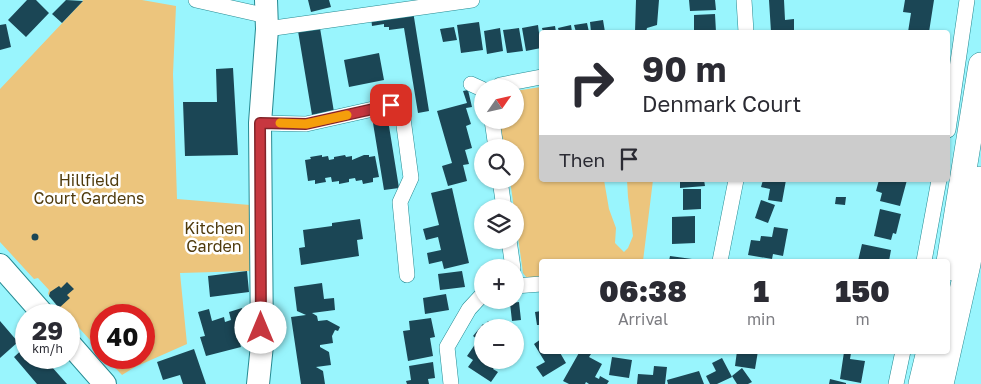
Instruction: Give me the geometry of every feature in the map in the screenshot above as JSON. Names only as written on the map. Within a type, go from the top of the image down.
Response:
[{"type":"main road","points":[[966,265],[981,64]]},
{"type":"main road","points":[[950,341],[981,179]]},
{"type":"main road","points":[[921,384],[928,354]]},
{"type":"main road","points":[[941,384],[947,354]]},
{"type":"street","points":[[196,0],[267,15],[472,0]]},
{"type":"street","points":[[744,0],[746,30]]},
{"type":"street","points":[[950,116],[967,0]]},
{"type":"street","points":[[258,384],[262,346],[260,123],[267,15]]},
{"type":"street","points":[[524,80],[539,77]]},
{"type":"street","points":[[260,123],[306,124],[391,105],[402,112],[412,178],[400,202],[407,275]]},
{"type":"street","points":[[720,259],[736,182]]},
{"type":"street","points":[[924,259],[939,182]]},
{"type":"street","points":[[0,265],[34,304]]},
{"type":"street","points":[[524,285],[539,284]]},
{"type":"street","points":[[450,384],[447,347],[474,304]]},
{"type":"street","points":[[896,384],[902,354]]},
{"type":"street","points":[[80,356],[105,384]]},
{"type":"green space","name":"Hillfield Court Gardens","points":[[142,0],[176,6],[173,74],[177,199],[250,205],[250,271],[180,273],[187,344],[155,358],[155,304],[90,304],[90,340],[80,329],[80,304],[57,304],[48,294],[49,290],[38,278],[34,279],[0,242],[0,89],[83,1]]},
{"type":"green space","points":[[539,87],[539,182],[604,182],[609,209],[616,228],[615,243],[624,252],[628,248],[633,236],[627,182],[653,182],[643,259],[539,259],[539,279],[527,278],[524,274],[524,259],[521,259],[520,249],[524,249],[524,199],[513,199],[511,189],[524,189],[524,139],[503,139],[501,129],[524,129],[524,90]]},
{"type":"green space","name":"Hillfield Court Gardens","points":[[116,369],[132,369],[122,375]]},
{"type":"building","points":[[27,0],[36,0],[49,13],[26,37],[8,20]]},
{"type":"building","points":[[66,0],[83,1],[62,23],[52,14]]},
{"type":"building","points":[[308,0],[329,0],[331,7],[311,12]]},
{"type":"building","points":[[636,0],[659,0],[657,25],[647,28],[646,30],[635,30]]},
{"type":"building","points":[[689,0],[715,0],[716,10],[690,11]]},
{"type":"building","points":[[769,0],[784,0],[785,20],[794,19],[794,30],[771,30]]},
{"type":"building","points":[[905,0],[934,0],[929,30],[908,30],[911,13],[903,12]]},
{"type":"building","points":[[413,11],[429,111],[418,113],[404,28],[389,30],[389,27],[384,27],[384,24],[372,26],[371,17]]},
{"type":"building","points":[[715,14],[716,30],[694,30],[694,15]]},
{"type":"building","points":[[603,20],[605,30],[591,30],[590,22]]},
{"type":"building","points":[[479,22],[483,50],[461,53],[457,25]]},
{"type":"building","points":[[587,23],[589,30],[575,30],[574,25]]},
{"type":"building","points":[[6,24],[11,47],[0,50],[0,25]]},
{"type":"building","points":[[538,25],[539,48],[526,51],[522,28]]},
{"type":"building","points":[[571,25],[572,30],[558,30],[558,28]]},
{"type":"building","points":[[555,26],[556,30],[542,30],[542,28]]},
{"type":"building","points":[[454,27],[457,40],[443,42],[440,29]]},
{"type":"building","points":[[320,28],[334,112],[312,115],[298,31]]},
{"type":"building","points":[[500,28],[503,51],[487,54],[484,31]]},
{"type":"building","points":[[519,28],[523,51],[507,53],[503,30]]},
{"type":"building","points":[[379,53],[384,80],[349,87],[344,60]]},
{"type":"building","points":[[233,68],[238,155],[185,156],[183,102],[217,102],[216,69]]},
{"type":"building","points":[[468,90],[472,107],[466,108],[471,124],[466,126],[472,148],[465,150],[469,164],[463,165],[467,181],[448,186],[442,166],[452,163],[437,111],[467,103],[463,91]]},
{"type":"building","points":[[388,120],[399,188],[384,190],[373,123]]},
{"type":"building","points":[[322,155],[322,157],[328,156],[329,160],[345,155],[346,157],[352,156],[352,160],[364,155],[369,155],[369,157],[375,156],[379,177],[373,178],[373,182],[363,184],[362,180],[356,181],[355,178],[349,179],[349,182],[339,184],[339,181],[332,182],[331,177],[325,178],[326,182],[315,184],[315,180],[308,181],[305,160]]},
{"type":"building","points":[[680,182],[704,182],[705,186],[680,188]]},
{"type":"building","points":[[762,182],[786,182],[782,202],[768,200],[770,189],[761,187]]},
{"type":"building","points":[[878,182],[906,182],[900,206],[880,201],[882,193],[876,191]]},
{"type":"building","points":[[452,188],[469,263],[444,269],[442,261],[429,264],[427,253],[441,250],[438,237],[426,240],[423,229],[439,225],[431,193]]},
{"type":"building","points":[[683,189],[701,189],[701,209],[683,210]]},
{"type":"building","points":[[836,197],[846,197],[845,205],[835,204]]},
{"type":"building","points":[[761,200],[775,205],[768,223],[755,218]]},
{"type":"building","points":[[880,209],[901,214],[896,234],[893,233],[891,240],[874,236]]},
{"type":"building","points":[[695,216],[695,243],[672,244],[672,217]]},
{"type":"building","points":[[360,219],[363,239],[357,240],[359,256],[301,265],[299,248],[305,247],[303,230],[332,226],[332,223]]},
{"type":"building","points":[[774,227],[788,229],[783,256],[773,254],[772,259],[748,255],[751,240],[760,241],[761,236],[772,237]]},
{"type":"building","points":[[35,234],[38,237],[35,240],[32,237]]},
{"type":"building","points":[[862,244],[891,250],[889,259],[858,259]]},
{"type":"building","points":[[670,256],[692,259],[669,259]]},
{"type":"building","points":[[247,271],[249,292],[210,297],[208,276]]},
{"type":"building","points":[[462,271],[465,287],[440,290],[438,274]]},
{"type":"building","points":[[67,282],[74,289],[67,295],[70,298],[63,304],[56,304],[49,296],[50,292],[59,286],[61,288]]},
{"type":"building","points":[[322,283],[324,299],[334,298],[335,310],[312,313],[317,316],[318,321],[327,320],[340,327],[338,331],[335,330],[332,336],[333,343],[320,345],[320,347],[329,352],[331,365],[316,367],[323,371],[325,384],[301,384],[291,317],[306,315],[297,311],[294,287]]},
{"type":"building","points":[[446,294],[449,310],[425,314],[423,298]]},
{"type":"building","points":[[242,308],[248,330],[237,333],[241,347],[206,356],[200,337],[205,336],[198,312],[209,309],[212,321],[224,317],[225,322],[231,320],[229,312]]},
{"type":"building","points":[[511,309],[520,309],[521,319],[512,319]]},
{"type":"building","points":[[539,311],[539,325],[537,325],[535,312]]},
{"type":"building","points":[[431,318],[435,337],[430,338],[433,356],[408,361],[403,331],[410,330],[409,321]]},
{"type":"building","points":[[0,321],[15,338],[15,345],[0,358]]},
{"type":"building","points":[[539,340],[539,352],[534,344]]},
{"type":"building","points":[[474,346],[474,369],[493,369],[498,372],[491,382],[468,367],[473,360],[467,356]]},
{"type":"building","points":[[194,349],[206,384],[183,384],[180,375],[163,380],[157,362]]},
{"type":"building","points":[[540,354],[561,354],[566,363],[543,377],[536,367],[545,362]]},
{"type":"building","points":[[578,354],[591,354],[589,357],[602,364],[595,377],[599,379],[600,376],[609,381],[607,384],[589,384],[586,382],[585,384],[569,384],[563,381]]},
{"type":"building","points":[[737,354],[758,354],[755,369],[735,366]]},
{"type":"building","points":[[844,354],[851,354],[850,359],[865,361],[861,383],[840,379]]},
{"type":"building","points":[[612,357],[632,360],[629,378],[609,375]]},
{"type":"building","points":[[722,358],[732,377],[717,384],[710,384],[706,376],[716,371],[712,363]]},
{"type":"building","points":[[433,362],[435,378],[428,379],[429,384],[407,384],[406,381],[411,380],[409,366]]},
{"type":"building","points":[[654,366],[667,367],[665,384],[637,384],[638,374],[653,375]]},
{"type":"building","points":[[742,368],[752,382],[737,384],[732,376]]},
{"type":"building","points":[[24,369],[54,369],[67,384],[37,384]]},
{"type":"building","points":[[699,371],[704,384],[668,384],[667,380]]},
{"type":"building","points":[[830,379],[846,383],[846,384],[829,384]]},
{"type":"slow traffic","points":[[280,123],[306,124],[347,115]]},
{"type":"route","points":[[261,328],[260,123],[306,124],[391,105]]},
{"type":"park label","name":"Kitchen Garden","points":[[214,237]]}]
